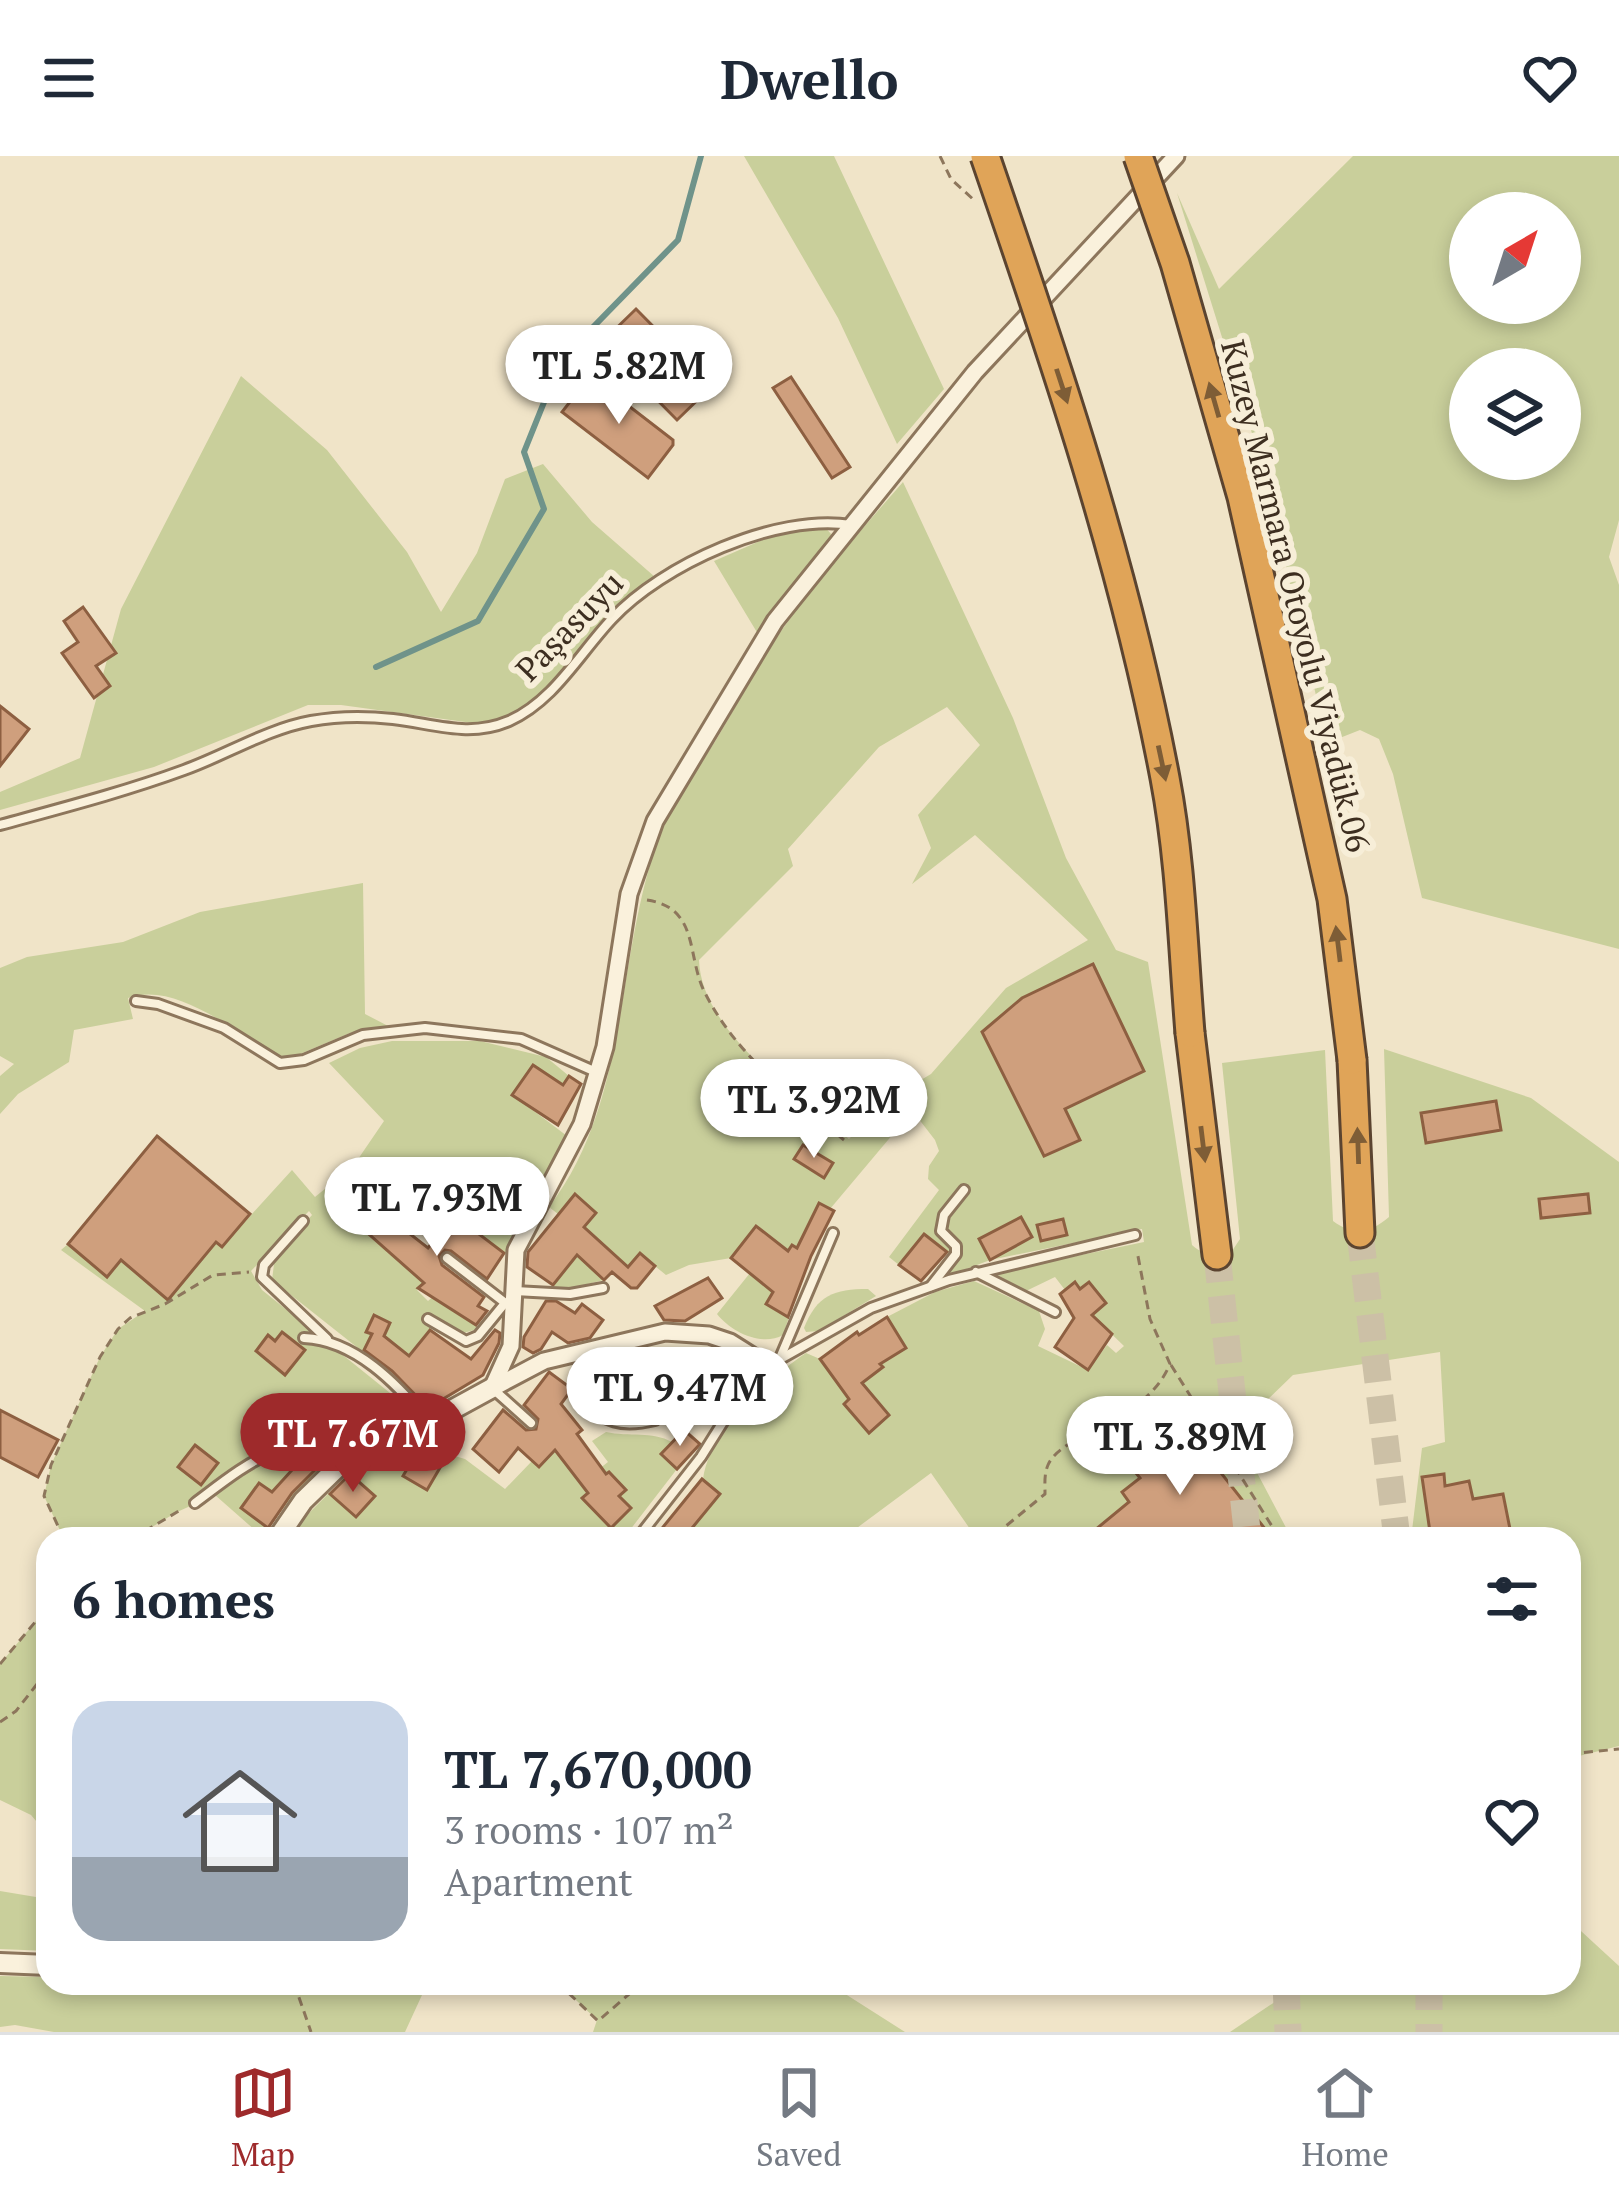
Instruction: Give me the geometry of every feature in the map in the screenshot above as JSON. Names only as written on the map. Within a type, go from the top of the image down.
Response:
[{"type":"highway","points":[[985,156],[1091,475],[1166,782],[1217,1255]]},
{"type":"highway","name":"Kuzey Marmara Otoyolu Viyadük.06","points":[[1138,156],[1175,263],[1247,520],[1332,899],[1352,1060],[1360,1233]]},
{"type":"street","points":[[492,1388],[511,1346],[516,1250],[582,1124],[598,1073],[628,902],[655,821],[775,621],[975,372],[1176,156]]},
{"type":"street","points":[[286,1527],[303,1501],[351,1457],[544,1361],[688,1331],[730,1342],[773,1363]]},
{"type":"street","points":[[0,1963],[36,1964]]},
{"type":"lane","name":"Paşasuyu","points":[[0,825],[185,770],[310,721],[366,718],[467,731],[488,729],[544,699],[611,619],[659,579],[779,527],[851,525]]},
{"type":"lane","points":[[136,1001],[224,1028],[280,1063],[304,1060],[363,1034],[454,1029],[521,1039],[598,1073]]},
{"type":"lane","points":[[932,1286],[956,1254],[956,1246],[941,1231],[944,1215],[964,1190]]},
{"type":"lane","points":[[303,1221],[274,1252],[262,1277],[328,1339],[389,1379],[429,1422]]},
{"type":"lane","points":[[773,1363],[833,1233]]},
{"type":"lane","points":[[646,1527],[701,1457],[738,1398],[773,1363],[871,1308],[932,1286],[1135,1235]]},
{"type":"lane","points":[[447,1258],[511,1301]]},
{"type":"lane","points":[[976,1272],[1055,1312]]},
{"type":"lane","points":[[428,1319],[466,1341],[478,1336],[511,1301],[552,1290],[570,1294],[603,1288]]},
{"type":"lane","points":[[304,1338],[328,1339]]},
{"type":"lane","points":[[602,1349],[594,1379],[580,1399],[612,1424],[632,1426],[655,1420]]},
{"type":"lane","points":[[492,1388],[531,1423]]},
{"type":"lane","points":[[195,1503],[242,1468],[311,1440],[333,1445],[351,1457]]},
{"type":"path","points":[[628,902],[661,902],[685,919],[692,937],[694,973],[735,1041],[758,1067],[844,1140]]},
{"type":"path","points":[[1135,1235],[1150,1319],[1170,1364],[1272,1527]]},
{"type":"path","points":[[58,1527],[44,1496],[51,1466],[100,1357],[118,1329],[130,1318],[165,1304],[213,1275],[262,1272]]},
{"type":"path","points":[[1004,1527],[1045,1493],[1048,1463],[1056,1453],[1155,1393],[1170,1364]]},
{"type":"path","points":[[154,1527],[195,1503]]},
{"type":"path","points":[[0,1664],[36,1621]]},
{"type":"path","points":[[0,1721],[16,1711],[36,1685]]},
{"type":"path","points":[[1581,1753],[1619,1749]]},
{"type":"path","points":[[298,1995],[311,2032]]},
{"type":"path","points":[[572,1995],[598,2020],[628,1995]]},
{"type":"green space","points":[[744,156],[834,156],[944,389],[897,444],[838,318]]},
{"type":"green space","points":[[1353,156],[1619,156],[1619,520],[1609,557],[1619,585],[1619,949],[1422,898],[1393,774],[1379,739],[1360,730],[1327,743],[1265,475],[1177,193],[1219,289]]},
{"type":"green space","points":[[241,376],[327,450],[407,552],[441,612],[477,553],[505,479],[543,464],[592,522],[655,577],[614,608],[543,695],[517,712],[480,724],[341,705],[308,705],[154,767],[0,810],[0,792],[80,758],[121,609]]},
{"type":"green space","points":[[903,482],[1013,718],[1066,858],[1116,950],[1148,962],[1192,1245],[1221,1254],[1232,1251],[1240,1239],[1222,1063],[1325,1050],[1333,1221],[1355,1231],[1368,1230],[1389,1217],[1384,1049],[1531,1098],[1619,1162],[1619,1746],[1581,1756],[1581,1527],[1412,1527],[1422,1448],[1445,1442],[1440,1352],[1293,1375],[1235,1431],[1286,1527],[969,1527],[931,1473],[858,1527],[693,1527],[720,1495],[703,1479],[716,1442],[742,1407],[806,1353],[820,1359],[847,1395],[882,1368],[877,1359],[906,1348],[887,1317],[935,1292],[974,1281],[1039,1311],[1045,1329],[1038,1346],[1088,1370],[1107,1345],[1116,1353],[1124,1346],[1097,1320],[1084,1321],[1106,1303],[1090,1282],[1080,1289],[1074,1283],[1065,1290],[1055,1277],[1026,1291],[994,1273],[1144,1242],[1142,1229],[990,1260],[925,1285],[949,1254],[925,1234],[899,1265],[889,1257],[939,1190],[928,1179],[929,1166],[939,1151],[918,1118],[904,1121],[830,1209],[820,1204],[802,1238],[816,1246],[812,1256],[791,1246],[766,1304],[789,1317],[783,1335],[747,1336],[717,1314],[750,1273],[780,1246],[757,1227],[731,1258],[689,1265],[666,1275],[640,1254],[619,1278],[612,1272],[621,1260],[598,1240],[581,1259],[604,1280],[566,1289],[552,1286],[572,1260],[576,1237],[596,1213],[575,1195],[558,1214],[549,1207],[594,1123],[644,889],[662,829],[771,646]],"holes":[[[947,707],[980,745],[918,815],[931,848],[912,884],[975,835],[1088,940],[1006,988],[931,1074],[887,1100],[849,1139],[780,1083],[734,1037],[704,986],[699,960],[793,866],[788,849],[879,747]]]},
{"type":"green space","points":[[825,527],[831,534],[829,540],[758,634],[714,561],[776,534]]},
{"type":"green space","points":[[363,883],[365,1014],[390,1027],[350,1033],[288,1059],[190,1004],[148,994],[128,998],[133,1019],[74,1030],[69,1062],[18,1094],[0,1114],[0,1076],[14,1064],[0,1056],[0,968],[27,957],[123,942],[200,912]]},
{"type":"green space","points":[[392,1041],[480,1041],[546,1057],[569,1076],[563,1090],[533,1065],[513,1095],[567,1136],[506,1255],[455,1215],[434,1242],[392,1201],[378,1209],[369,1202],[354,1220],[383,1245],[399,1227],[421,1241],[401,1261],[424,1283],[417,1290],[428,1301],[456,1276],[463,1280],[447,1306],[481,1328],[460,1334],[426,1314],[423,1321],[432,1327],[414,1349],[442,1372],[460,1350],[471,1360],[451,1386],[424,1362],[421,1365],[403,1351],[370,1338],[363,1352],[272,1280],[275,1256],[312,1215],[309,1211],[251,1271],[262,1290],[405,1405],[415,1422],[338,1456],[312,1477],[271,1527],[251,1527],[215,1495],[152,1527],[58,1527],[44,1496],[51,1465],[100,1357],[118,1329],[145,1311],[61,1250],[68,1244],[107,1276],[121,1260],[168,1299],[211,1249],[125,1176],[130,1169],[222,1247],[292,1170],[315,1197],[354,1165],[384,1121],[329,1063],[360,1048]]},
{"type":"green space","points":[[868,1289],[876,1296],[819,1331],[806,1332],[809,1317],[828,1296]]},
{"type":"green space","points":[[606,1432],[672,1442],[662,1455],[677,1469],[632,1527],[297,1527],[329,1493],[357,1517],[375,1496],[347,1472],[391,1448],[411,1462],[403,1477],[426,1490],[448,1454],[465,1459],[505,1489],[532,1461],[540,1467],[557,1447],[581,1483],[608,1462],[592,1441]]},
{"type":"green space","points":[[36,1621],[36,1821],[0,1800],[0,1664]]},
{"type":"green space","points":[[0,1891],[36,1897],[36,1950],[0,1949]]},
{"type":"green space","points":[[1581,1931],[1619,1966],[1619,2032],[1230,2032],[1285,1995],[1581,1995]]},
{"type":"green space","points":[[0,1976],[36,1977],[36,1995],[422,1995],[405,2032],[54,2032],[0,2027]]},
{"type":"green space","points":[[571,1995],[847,1995],[905,2032],[593,2032],[597,2020]]},
{"type":"building","points":[[636,309],[712,386],[677,420],[601,343]]},
{"type":"building","points":[[590,376],[673,440],[648,478],[562,412]]},
{"type":"building","points":[[791,377],[850,467],[832,478],[773,388]]},
{"type":"building","points":[[83,607],[116,653],[96,666],[110,686],[94,698],[62,653],[78,642],[64,621]]},
{"type":"building","points":[[0,706],[29,729],[0,766]]},
{"type":"building","points":[[1093,964],[1144,1071],[1065,1109],[1080,1140],[1044,1156],[982,1032],[1022,998]]},
{"type":"building","points":[[533,1065],[563,1085],[569,1076],[581,1084],[558,1125],[512,1095]]},
{"type":"building","points":[[1496,1101],[1501,1130],[1426,1143],[1421,1113]]},
{"type":"building","points":[[157,1136],[250,1214],[222,1247],[216,1242],[168,1300],[121,1260],[107,1277],[68,1244]]},
{"type":"building","points":[[803,1145],[833,1163],[824,1178],[794,1159]]},
{"type":"building","points":[[575,1194],[596,1213],[584,1227],[628,1267],[640,1253],[655,1266],[637,1288],[612,1272],[604,1280],[577,1255],[553,1285],[527,1267],[528,1252]]},
{"type":"building","points":[[1588,1194],[1590,1213],[1541,1218],[1539,1199]]},
{"type":"building","points":[[369,1202],[428,1248],[454,1215],[504,1253],[487,1279],[451,1251],[439,1256],[442,1265],[484,1297],[478,1306],[487,1311],[476,1325],[418,1288],[424,1283],[353,1220]]},
{"type":"building","points":[[819,1203],[834,1211],[788,1317],[766,1304],[773,1292],[731,1258],[756,1226],[788,1251],[792,1245],[797,1248]]},
{"type":"building","points":[[1021,1217],[1032,1237],[990,1260],[979,1239]]},
{"type":"building","points":[[1063,1219],[1067,1235],[1041,1241],[1037,1225]]},
{"type":"building","points":[[924,1234],[947,1252],[921,1281],[899,1265]]},
{"type":"building","points":[[708,1278],[722,1298],[685,1321],[664,1320],[655,1306]]},
{"type":"building","points":[[1075,1282],[1080,1289],[1089,1282],[1106,1303],[1092,1315],[1112,1334],[1088,1370],[1055,1347],[1074,1318],[1060,1294]]},
{"type":"building","points":[[546,1301],[556,1301],[575,1313],[582,1304],[603,1320],[590,1338],[568,1343],[552,1332],[533,1353],[523,1347],[524,1337]]},
{"type":"building","points":[[374,1315],[390,1323],[384,1336],[409,1356],[430,1330],[471,1359],[495,1330],[500,1333],[499,1343],[483,1375],[428,1408],[364,1350]]},
{"type":"building","points":[[887,1317],[906,1348],[880,1364],[883,1367],[862,1383],[889,1415],[869,1433],[844,1404],[849,1399],[820,1359]]},
{"type":"building","points":[[282,1332],[305,1350],[285,1375],[256,1351],[268,1335],[275,1341]]},
{"type":"building","points":[[709,1357],[729,1385],[700,1401],[679,1421],[649,1391],[669,1372],[677,1380]]},
{"type":"building","points":[[549,1372],[572,1389],[561,1404],[582,1430],[577,1434],[606,1474],[626,1490],[619,1496],[631,1508],[612,1527],[582,1498],[588,1493],[555,1450],[539,1467],[518,1448],[499,1472],[473,1449],[503,1410],[526,1430],[536,1429],[538,1419],[524,1405]]},
{"type":"building","points":[[378,1402],[392,1420],[373,1431],[361,1416]]},
{"type":"building","points":[[0,1410],[58,1440],[38,1477],[0,1457]]},
{"type":"building","points":[[1181,1422],[1264,1527],[1099,1527],[1129,1502],[1122,1492],[1140,1478],[1128,1463]]},
{"type":"building","points":[[684,1430],[700,1444],[677,1469],[661,1454]]},
{"type":"building","points":[[424,1440],[448,1454],[427,1490],[403,1476]]},
{"type":"building","points":[[195,1445],[218,1463],[201,1485],[178,1467]]},
{"type":"building","points":[[302,1459],[315,1470],[267,1527],[241,1508],[259,1483],[272,1492]]},
{"type":"building","points":[[350,1474],[375,1496],[356,1517],[330,1494]]},
{"type":"building","points":[[1444,1474],[1445,1486],[1469,1481],[1473,1499],[1503,1494],[1510,1527],[1429,1527],[1422,1477]]},
{"type":"building","points":[[702,1479],[720,1494],[693,1527],[663,1527]]},
{"type":"waterway","points":[[376,667],[478,621],[544,509],[524,452],[561,360],[678,240],[701,156]]},
{"type":"tunnel","points":[[1360,1233],[1396,1527]]},
{"type":"tunnel","points":[[1217,1255],[1247,1527]]},
{"type":"tunnel","points":[[1286,1995],[1288,2032]]},
{"type":"tunnel","points":[[1429,1995],[1429,2032]]}]
